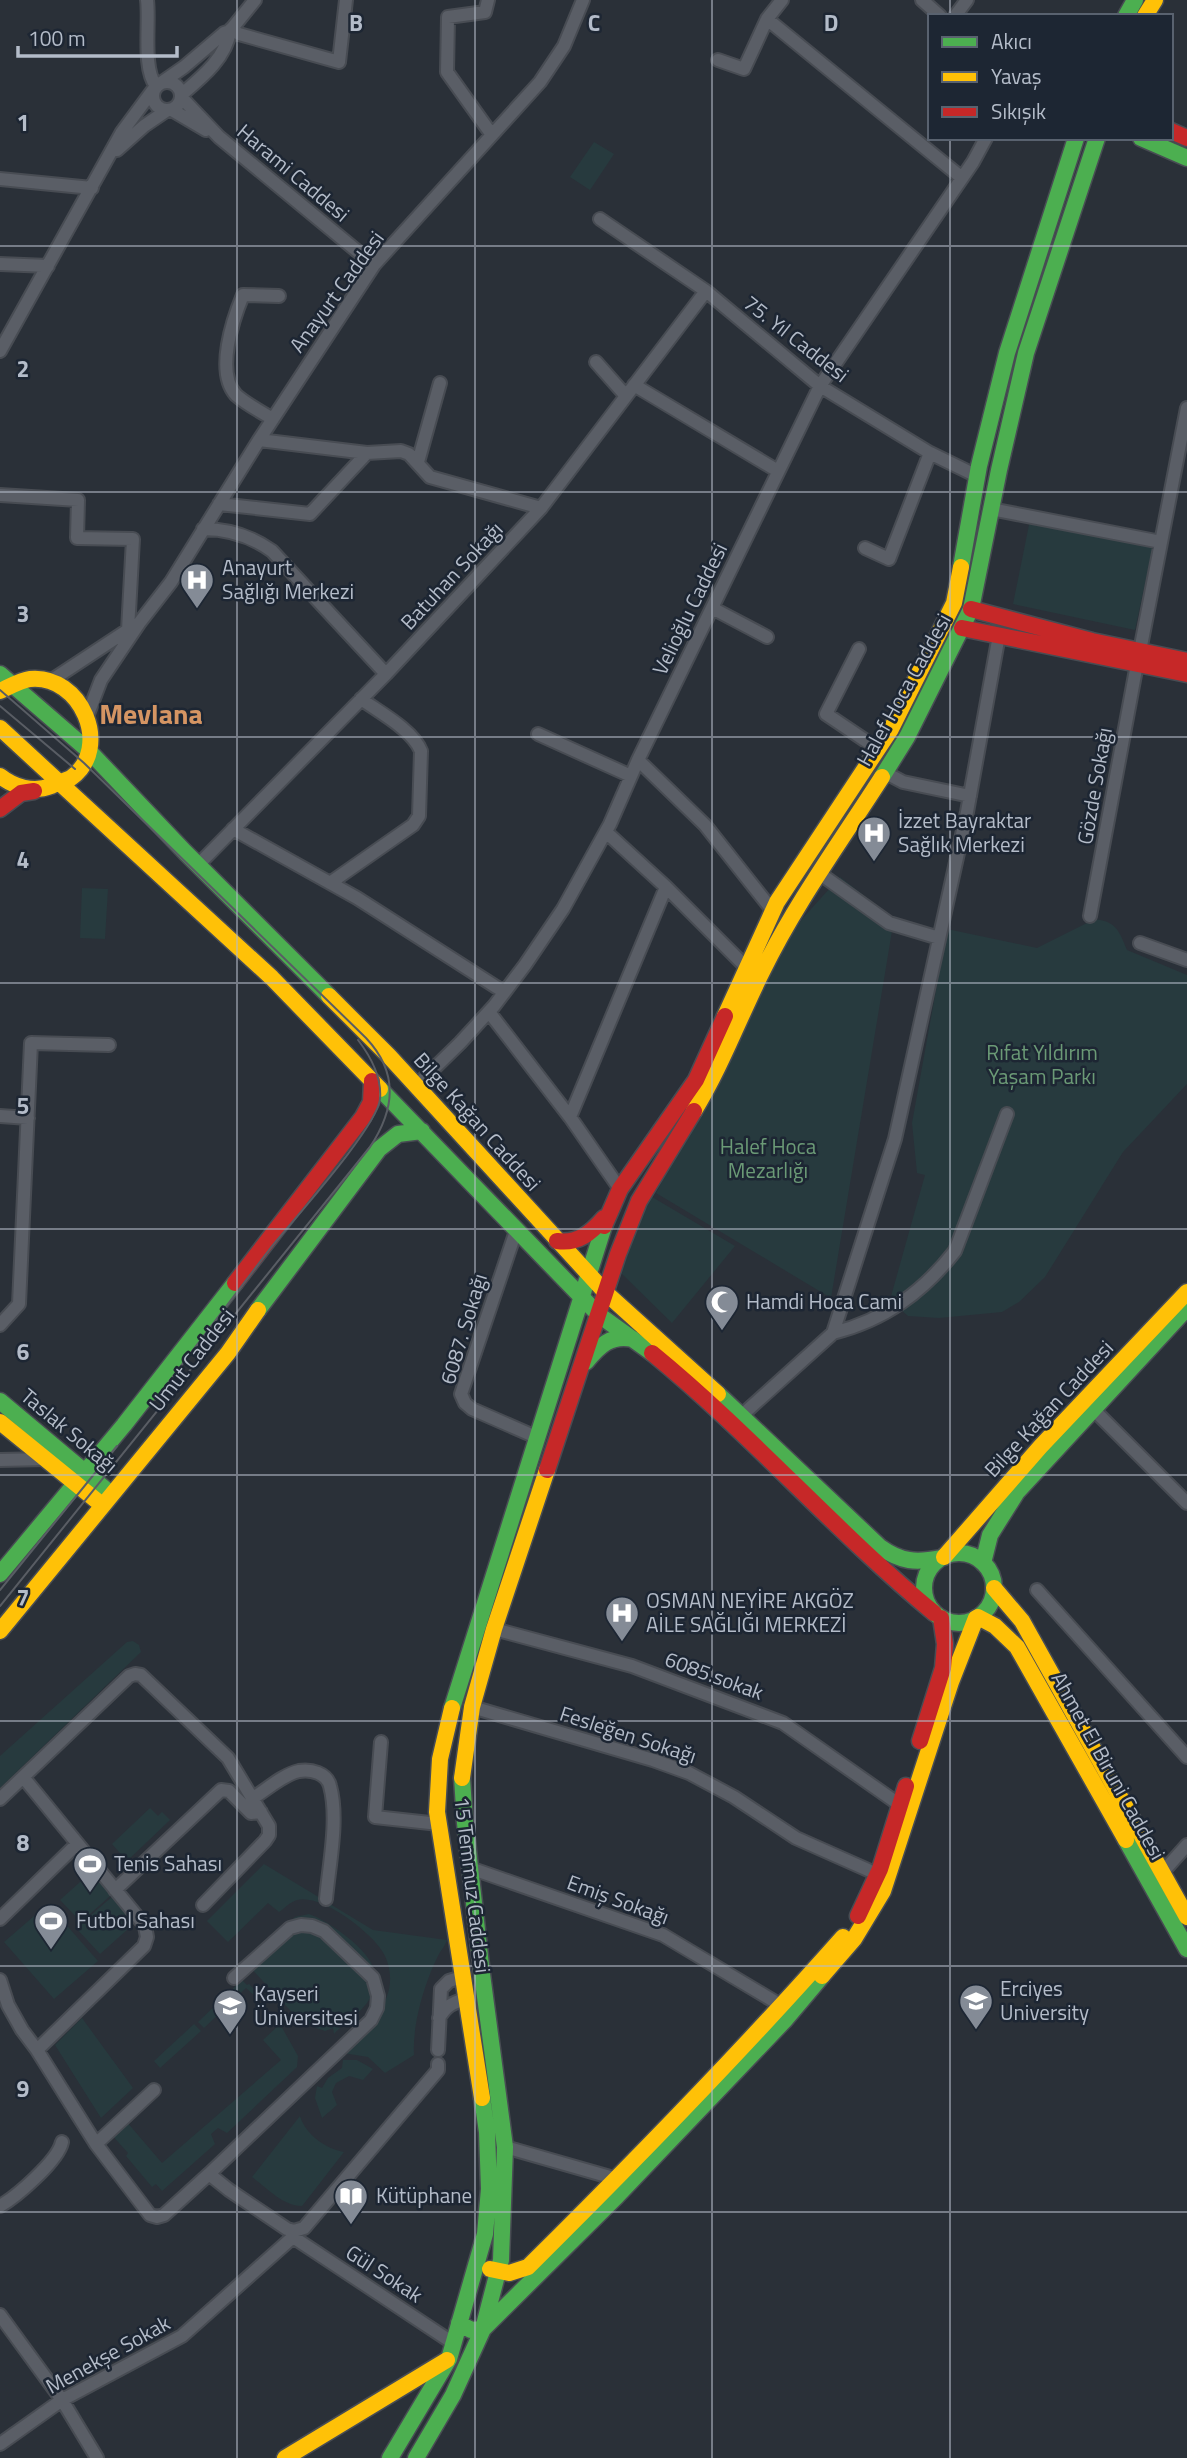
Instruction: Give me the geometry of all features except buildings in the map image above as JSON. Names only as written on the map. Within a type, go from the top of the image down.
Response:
[{"type":"street","points":[[147,0],[150,75],[157,86],[153,102],[161,110],[169,110],[219,137]]},
{"type":"street","points":[[105,164],[131,136],[180,102],[181,95],[203,77],[229,39],[231,30],[255,0]]},
{"type":"street","points":[[0,351],[122,132],[157,86],[231,30],[339,62],[346,0]]},
{"type":"street","points":[[488,0],[485,12],[449,17],[447,72],[492,135]]},
{"type":"street","name":"Anayurt Caddesi","points":[[140,622],[171,582],[272,419],[374,265],[540,82],[571,32],[583,0]]},
{"type":"street","points":[[718,61],[744,69],[766,19],[782,0]]},
{"type":"street","points":[[922,0],[938,14]]},
{"type":"street","points":[[766,19],[962,178]]},
{"type":"street","points":[[157,86],[172,83],[177,86],[181,95],[219,137]]},
{"type":"street","name":"Harami Caddesi","points":[[219,137],[374,265]]},
{"type":"street","name":"Velioğlu Caddesi","points":[[416,1086],[489,1012],[563,909],[606,832],[638,760],[820,386],[962,178],[985,140]]},
{"type":"street","name":"Halef Hoca Caddesi","points":[[587,1275],[608,1213],[620,1189],[696,1080],[773,911],[891,729],[954,603],[977,476],[1007,353],[1075,140]]},
{"type":"street","name":"Halef Hoca Caddesi","points":[[606,1293],[639,1200],[710,1085],[762,971],[819,873],[907,737],[971,609],[1026,353],[1096,140]]},
{"type":"street","points":[[1146,140],[1187,158]]},
{"type":"street","points":[[0,179],[92,188]]},
{"type":"street","name":"75. Yıl Caddesi","points":[[600,219],[706,291],[820,386],[930,453],[977,476]]},
{"type":"street","points":[[0,264],[48,267]]},
{"type":"street","name":"Batuhan Sokağı","points":[[200,864],[386,674],[541,508],[706,291]]},
{"type":"street","points":[[272,419],[235,394],[229,376],[227,355],[234,316],[243,295],[279,296]]},
{"type":"street","points":[[596,362],[630,390],[778,471]]},
{"type":"street","points":[[418,461],[440,383]]},
{"type":"street","name":"Gözde Sokağı","points":[[1090,916],[1187,408]]},
{"type":"street","points":[[259,440],[367,453],[401,451],[418,461],[430,477],[541,508]]},
{"type":"street","points":[[219,504],[310,514],[367,453]]},
{"type":"street","points":[[865,548],[889,559],[930,453]]},
{"type":"street","points":[[0,495],[78,500],[77,538],[133,539],[128,630]]},
{"type":"street","points":[[991,509],[1161,542]]},
{"type":"street","points":[[203,529],[235,533],[255,540],[272,551],[386,674]]},
{"type":"street","points":[[712,608],[767,637]]},
{"type":"street","points":[[971,609],[1092,641],[1187,674]]},
{"type":"street","points":[[52,680],[140,622]]},
{"type":"street","points":[[88,714],[101,680],[140,622]]},
{"type":"street","points":[[962,628],[1138,657],[1187,661]]},
{"type":"street","points":[[833,1333],[895,1139],[970,796],[999,635]]},
{"type":"street","points":[[859,649],[826,714],[878,749]]},
{"type":"street","points":[[0,810],[21,793],[61,783],[70,778],[82,765],[89,751],[92,730],[80,699],[67,687],[52,680],[35,678],[4,683]]},
{"type":"street","name":"Bilge Kağan Caddesi","points":[[4,683],[89,751],[416,1086],[587,1275],[890,1554],[915,1564],[942,1557],[1041,1446],[1187,1292]]},
{"type":"street","points":[[330,883],[413,825],[419,816],[419,746],[411,736],[361,699]]},
{"type":"street","name":"Bilge Kağan Caddesi","points":[[0,728],[272,978],[599,1315],[642,1342],[698,1391],[895,1581],[938,1615]]},
{"type":"street","points":[[538,734],[631,776]]},
{"type":"street","points":[[638,760],[705,825],[773,911]]},
{"type":"street","points":[[884,772],[903,782],[970,796]]},
{"type":"street","points":[[0,776],[20,788],[37,790]]},
{"type":"street","points":[[233,829],[357,898],[504,992]]},
{"type":"street","points":[[606,832],[746,967]]},
{"type":"street","points":[[819,873],[889,923],[939,938]]},
{"type":"street","points":[[570,1117],[666,887]]},
{"type":"street","points":[[1140,943],[1187,960]]},
{"type":"street","points":[[489,1012],[570,1117],[620,1189]]},
{"type":"street","points":[[0,1325],[19,1304],[31,1043],[109,1045]]},
{"type":"street","name":"Umut Caddesi","points":[[0,1574],[167,1371],[363,1117],[371,1102],[372,1081]]},
{"type":"street","points":[[741,1416],[833,1333],[876,1318],[903,1303],[946,1262],[955,1251],[1007,1114]]},
{"type":"street","points":[[0,1116],[28,1118]]},
{"type":"street","name":"Umut Caddesi","points":[[0,1631],[228,1353],[271,1290],[379,1149],[394,1134],[401,1131],[422,1131]]},
{"type":"street","points":[[557,1241],[566,1243],[584,1237],[608,1213]]},
{"type":"street","name":"6087. Sokağı","points":[[516,1231],[461,1394],[472,1409],[536,1437]]},
{"type":"street","name":"15 Temmuz Caddesi","points":[[390,2458],[451,2351],[485,2234],[489,2189],[487,2132],[437,1812],[440,1759],[454,1698],[587,1275]]},
{"type":"street","name":"15 Temmuz Caddesi","points":[[416,2458],[453,2395],[483,2329],[499,2270],[504,2220],[505,2147],[482,1974],[461,1770],[472,1707],[494,1629],[606,1293]]},
{"type":"street","name":"Bilge Kağan Caddesi","points":[[983,1563],[990,1535],[1029,1478],[1187,1308]]},
{"type":"street","points":[[582,1366],[603,1343],[613,1337],[623,1336],[642,1342]]},
{"type":"street","name":"Taslak Sokağı","points":[[0,1401],[106,1500]]},
{"type":"street","points":[[1092,1408],[1187,1503]]},
{"type":"street","name":"Taslak Sokağı","points":[[0,1422],[46,1459],[81,1478]]},
{"type":"street","points":[[0,1460],[46,1459]]},
{"type":"street","points":[[459,2323],[471,2330],[483,2329],[608,2205],[784,2021],[865,1925],[883,1891],[951,1682],[977,1618],[989,1605],[993,1588],[992,1579],[983,1563],[968,1554],[958,1553],[942,1557],[928,1570],[924,1588],[928,1605],[938,1615],[959,1623],[977,1618]]},
{"type":"street","name":"Ahmet El Biruni Caddesi","points":[[993,1588],[1022,1621],[1187,1917]]},
{"type":"street","points":[[1038,1590],[1187,1757]]},
{"type":"street","points":[[473,2275],[487,2269],[515,2272],[528,2267],[617,2179],[782,2006],[852,1924],[867,1899],[877,1874],[943,1668],[945,1644],[938,1615]]},
{"type":"street","name":"Ahmet El Biruni Caddesi","points":[[977,1618],[995,1626],[1017,1647],[1187,1949]]},
{"type":"street","name":"6085.sokak","points":[[494,1629],[632,1666],[783,1723],[900,1805]]},
{"type":"street","points":[[0,1799],[129,1676],[138,1674],[144,1677],[228,1758],[269,1826],[268,1838],[204,1905]]},
{"type":"street","name":"Fesleğen Sokağı","points":[[472,1707],[689,1773],[734,1797],[796,1838],[877,1874]]},
{"type":"street","points":[[381,1742],[375,1817],[439,1824]]},
{"type":"street","points":[[253,1798],[300,1771],[319,1774],[329,1783],[333,1822],[326,1899]]},
{"type":"street","points":[[23,1777],[145,1926],[147,1933],[146,1941],[37,2050]]},
{"type":"street","points":[[116,1890],[221,1790],[229,1791],[251,1812],[261,1812]]},
{"type":"street","points":[[0,1919],[77,1844]]},
{"type":"street","points":[[1162,1873],[1187,1845]]},
{"type":"street","name":"Emiş Sokağı","points":[[470,1868],[663,1935],[782,2006]]},
{"type":"street","points":[[0,1980],[15,2019],[96,2144],[153,2217],[164,2215],[371,2020],[378,2002],[376,1985],[369,1972],[324,1931],[312,1926],[290,1928],[234,1978]]},
{"type":"street","points":[[438,2050],[441,1989],[449,1981],[482,1974]]},
{"type":"street","points":[[439,2018],[445,2008],[466,1999],[485,1996]]},
{"type":"street","points":[[209,2174],[286,2229],[299,2231],[438,2070],[438,2064]]},
{"type":"street","points":[[96,2144],[154,2090]]},
{"type":"street","points":[[0,2206],[15,2197],[32,2180],[57,2154],[62,2143]]},
{"type":"street","points":[[505,2147],[617,2179]]},
{"type":"street","name":"Gül Sokak","points":[[293,2238],[451,2351]]},
{"type":"street","name":"Menekşe Sokak","points":[[0,2444],[62,2400],[182,2336],[293,2238]]},
{"type":"street","points":[[0,2315],[62,2400],[97,2458]]},
{"type":"street","points":[[285,2458],[451,2351]]},
{"type":"green space","points":[[594,142],[614,154],[590,190],[570,177]]},
{"type":"green space","points":[[1030,520],[1153,546],[1135,630],[1013,604]]},
{"type":"green space","name":"Halef Hoca Mezarlığı","points":[[840,877],[894,919],[831,1298],[656,1193],[789,938],[802,919]]},
{"type":"green space","points":[[82,888],[108,889],[105,939],[80,938]]},
{"type":"green space","name":"Rıfat Yıldırım Yaşam Parkı","points":[[1095,919],[1113,925],[1127,950],[1187,975],[1187,1084],[1123,1152],[1045,1277],[1019,1302],[1002,1312],[939,1318],[908,1316],[890,1300],[925,1175],[917,1173],[912,1123],[947,929],[1037,948]]},
{"type":"green space","points":[[647,1194],[735,1246],[672,1323],[619,1271]]},
{"type":"green space","points":[[133,1641],[139,1645],[141,1652],[0,1788],[0,1756],[127,1642]]},
{"type":"green space","points":[[150,1808],[158,1816],[162,1812],[170,1820],[127,1861],[112,1844]]},
{"type":"green space","points":[[264,1864],[373,1930],[447,1940],[424,1990],[415,2030],[414,2055],[385,2073],[368,2057],[343,2053],[381,2010],[388,1993],[390,1978],[387,1960],[379,1947],[346,1917],[307,1899],[294,1901],[279,1912],[268,1903],[228,1942],[207,1921]]},
{"type":"green space","name":"Tenis Sahası","points":[[99,1865],[119,1888],[81,1922],[60,1900]]},
{"type":"green space","points":[[114,1895],[137,1921],[100,1954],[76,1928]]},
{"type":"green space","name":"Futbol Sahası","points":[[48,1904],[98,1961],[54,1999],[4,1942]]},
{"type":"green space","points":[[309,1914],[337,1929],[357,1945],[374,1971],[369,2000],[334,2034],[333,2028],[325,2031],[302,2023],[247,1964],[295,1917]]},
{"type":"green space","points":[[242,1980],[261,1996],[258,1999],[246,1988],[204,2028],[198,2022]]},
{"type":"green space","points":[[82,2018],[133,2088],[101,2118],[55,2045]]},
{"type":"green space","points":[[194,2024],[201,2031],[160,2068],[154,2061]]},
{"type":"green space","points":[[280,2024],[298,2056],[297,2067],[227,2133],[218,2128],[211,2134],[215,2144],[162,2191],[156,2184],[152,2187],[111,2134],[120,2114],[162,2163],[281,2060],[263,2040]]},
{"type":"green space","points":[[343,2060],[357,2060],[373,2069],[363,2080],[349,2076],[336,2083],[332,2092],[337,2105],[322,2118],[315,2098],[317,2086],[322,2088],[328,2078],[342,2068]]},
{"type":"green space","points":[[300,2116],[306,2129],[317,2140],[344,2152],[302,2206],[282,2200],[252,2177]]},
{"type":"tram line","points":[[0,690],[84,763],[366,1038],[384,1064],[390,1091],[385,1119],[370,1147],[0,1606]]},
{"type":"tram line","points":[[0,706],[75,769]]},
{"type":"tram line","points":[[155,1400],[269,1250],[349,1152],[375,1113],[380,1099],[379,1083],[371,1060],[358,1040]]},
{"type":"tram line","points":[[0,1590],[117,1446]]},
{"type":"traffic: fast","points":[[1127,14],[1135,0]]},
{"type":"traffic: fast","points":[[961,567],[979,466],[1007,353],[1075,140]]},
{"type":"traffic: fast","points":[[882,777],[907,737],[971,609],[1026,353],[1096,140]]},
{"type":"traffic: fast","points":[[1146,140],[1187,158]]},
{"type":"traffic: fast","points":[[0,674],[89,751],[329,996]]},
{"type":"traffic: fast","points":[[380,1089],[599,1315],[652,1353]]},
{"type":"traffic: fast","points":[[258,1310],[379,1149],[398,1134],[422,1131]]},
{"type":"traffic: fast","points":[[452,1708],[604,1226]]},
{"type":"traffic: fast","points":[[0,1574],[124,1425],[235,1283]]},
{"type":"traffic: fast","points":[[983,1563],[990,1535],[1017,1492],[1187,1308]]},
{"type":"traffic: fast","points":[[586,1362],[612,1340],[633,1339]]},
{"type":"traffic: fast","points":[[718,1394],[880,1547],[909,1560],[941,1558]]},
{"type":"traffic: fast","points":[[0,1401],[111,1494]]},
{"type":"traffic: fast","points":[[959,1553],[984,1563],[994,1588],[984,1613],[959,1623],[934,1613],[924,1588],[934,1563],[959,1553]]},
{"type":"traffic: fast","points":[[416,2458],[453,2395],[483,2329],[501,2260],[505,2147],[482,1974],[462,1778]]},
{"type":"traffic: fast","points":[[1126,1840],[1187,1949]]},
{"type":"traffic: fast","points":[[459,2323],[471,2330],[483,2329],[617,2196],[784,2021],[822,1976]]},
{"type":"traffic: fast","points":[[390,2458],[449,2359],[485,2234],[489,2189],[487,2132],[482,2098]]},
{"type":"traffic: slow","points":[[1146,14],[1155,0]]},
{"type":"traffic: slow","points":[[725,1016],[777,902],[891,729],[954,603],[961,567]]},
{"type":"traffic: slow","points":[[0,691],[30,679],[48,681],[64,688],[76,700],[85,715],[90,732],[89,749],[83,765],[71,778],[44,788],[31,789],[18,786],[0,776]]},
{"type":"traffic: slow","points":[[0,728],[272,978],[380,1089]]},
{"type":"traffic: slow","points":[[694,1111],[789,922],[882,777]]},
{"type":"traffic: slow","points":[[329,996],[389,1056],[606,1293],[718,1394]]},
{"type":"traffic: slow","points":[[944,1557],[1041,1446],[1187,1292]]},
{"type":"traffic: slow","points":[[0,1631],[228,1353],[258,1310]]},
{"type":"traffic: slow","points":[[0,1422],[102,1505]]},
{"type":"traffic: slow","points":[[462,1778],[472,1707],[494,1629],[547,1470]]},
{"type":"traffic: slow","points":[[994,1588],[1022,1621],[1187,1917]]},
{"type":"traffic: slow","points":[[978,1617],[995,1626],[1017,1647],[1126,1840]]},
{"type":"traffic: slow","points":[[822,1976],[854,1939],[883,1891],[951,1682],[976,1618]]},
{"type":"traffic: slow","points":[[452,1708],[440,1759],[437,1812],[482,2098]]},
{"type":"traffic: slow","points":[[490,2269],[509,2273],[528,2267],[688,2105],[843,1937]]},
{"type":"traffic: slow","points":[[285,2458],[447,2360]]},
{"type":"traffic: jam","points":[[1173,132],[1187,138]]},
{"type":"traffic: jam","points":[[971,609],[1092,641],[1187,661]]},
{"type":"traffic: jam","points":[[962,628],[1187,674]]},
{"type":"traffic: jam","points":[[0,809],[21,793],[34,791]]},
{"type":"traffic: jam","points":[[604,1226],[620,1189],[696,1080],[725,1016]]},
{"type":"traffic: jam","points":[[235,1283],[363,1117],[371,1102],[372,1081]]},
{"type":"traffic: jam","points":[[547,1470],[618,1254],[639,1201],[694,1111]]},
{"type":"traffic: jam","points":[[557,1241],[578,1239],[604,1218]]},
{"type":"traffic: jam","points":[[652,1353],[724,1416],[862,1549],[934,1613]]},
{"type":"traffic: jam","points":[[920,1741],[943,1668],[945,1644],[941,1618]]},
{"type":"traffic: jam","points":[[858,1916],[880,1869],[906,1786]]},
{"type":"place","name":"Anayurt Sağlığı Merkezi","points":[[197,610]]},
{"type":"place","name":"İzzet Bayraktar Sağlık Merkezi","points":[[874,863]]},
{"type":"place","name":"Hamdi Hoca Cami","points":[[722,1332]]},
{"type":"place","name":"OSMAN NEYİRE AKGÖZ AİLE SAĞLIĞI MERKEZİ","points":[[622,1643]]},
{"type":"place","name":"Tenis Sahası","points":[[90,1894]]},
{"type":"place","name":"Futbol Sahası","points":[[51,1951]]},
{"type":"place","name":"Erciyes University","points":[[976,2031]]},
{"type":"place","name":"Kayseri Üniversitesi","points":[[230,2036]]},
{"type":"place","name":"Kütüphane","points":[[351,2226]]},
{"type":"district","name":"Mevlana","points":[[151,714]]}]
